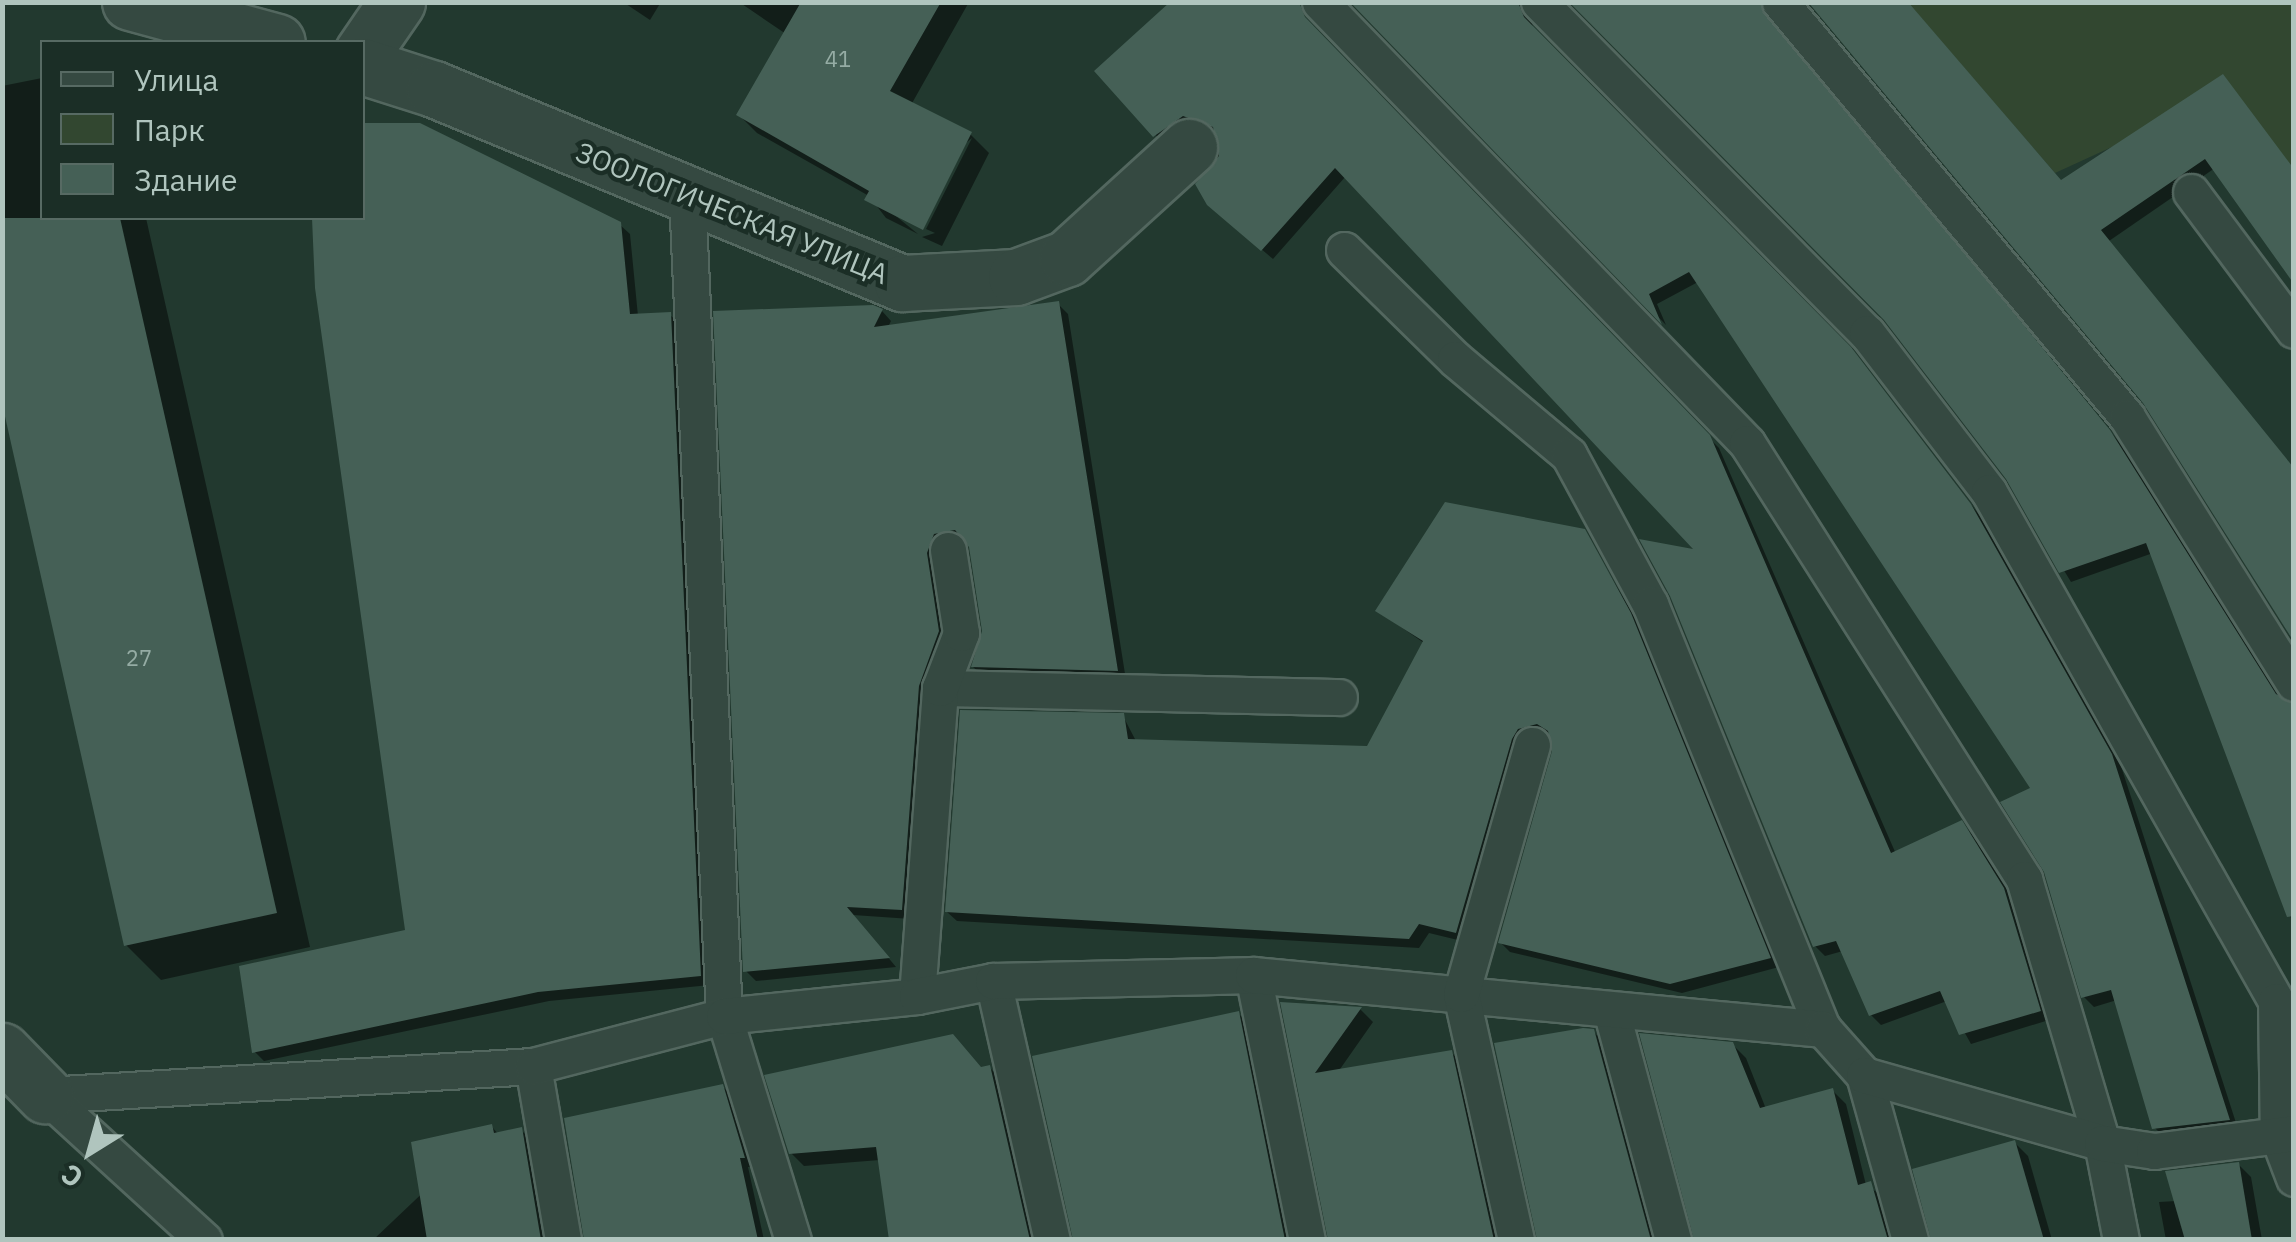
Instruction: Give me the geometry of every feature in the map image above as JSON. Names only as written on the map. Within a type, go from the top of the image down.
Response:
[{"type":"street","points":[[130,2],[270,40]]},
{"type":"street","points":[[365,49],[397,2]]},
{"type":"street","name":"ЗООЛОГИЧЕСКАЯ УЛИЦА","points":[[365,67],[434,88],[902,283],[1016,277],[1067,258],[1189,147]]},
{"type":"street","points":[[2,1050],[45,1095]]},
{"type":"lane","points":[[1320,2],[1747,443],[2024,880],[2102,1143],[2121,1240]]},
{"type":"lane","points":[[1538,2],[1867,332],[1990,492],[2276,1001],[2286,1135],[2294,1178]]},
{"type":"lane","points":[[1780,2],[2127,418],[2294,683]]},
{"type":"lane","points":[[2191,192],[2294,330]]},
{"type":"lane","points":[[687,196],[724,1016],[794,1240]]},
{"type":"lane","points":[[1344,250],[1455,359],[1569,455],[1650,604],[1823,1029],[1864,1075],[1910,1240]]},
{"type":"lane","points":[[917,996],[940,688],[961,633],[948,550]]},
{"type":"lane","points":[[940,688],[1338,697]]},
{"type":"lane","points":[[1516,1240],[1461,994],[1532,744]]},
{"type":"lane","points":[[45,1095],[533,1066],[724,1016],[917,996],[993,981],[1254,975],[1823,1029]]},
{"type":"lane","points":[[1254,975],[1307,1240]]},
{"type":"lane","points":[[993,981],[1052,1240]]},
{"type":"lane","points":[[1611,1010],[1673,1240]]},
{"type":"lane","points":[[533,1066],[563,1240]]},
{"type":"lane","points":[[1864,1075],[2102,1143],[2154,1151],[2286,1135]]},
{"type":"lane","points":[[45,1095],[204,1240]]},
{"type":"green space","points":[[1908,3],[2293,3],[2293,169],[2114,146],[2055,173]]},
{"type":"building","points":[[801,2],[941,2],[890,91],[972,132],[923,230],[864,200],[869,191],[736,115]]},
{"type":"building","points":[[1170,2],[1299,2],[1305,17],[1710,435],[1891,853],[1962,820],[2004,888],[2041,1011],[1959,1035],[1940,991],[1869,1016],[1836,941],[1813,947],[1670,596],[1639,539],[1693,549],[1335,168],[1261,251],[1207,205],[1195,184],[1219,156],[1213,127],[1183,116],[1153,137],[1094,71]]},
{"type":"building","points":[[1350,2],[1518,2],[1524,17],[1851,347],[1971,504],[2112,754],[2230,1120],[2152,1129],[2111,990],[2081,998],[2044,872],[2000,802],[2030,788],[1689,272],[1649,294],[1662,325]]},
{"type":"building","points":[[1569,2],[1759,2],[2110,430],[2276,694],[2294,704],[2294,916],[2287,917],[2146,543],[2059,573],[2006,479],[1884,320]]},
{"type":"building","points":[[1808,2],[1908,2],[2061,180],[2223,74],[2294,169],[2294,284],[2205,159],[2101,230],[2294,468],[2294,642],[2143,403]]},
{"type":"building","points":[[365,123],[420,123],[621,222],[630,314],[671,312],[701,976],[538,992],[252,1053],[239,966],[405,930],[315,288],[312,220],[365,220]]},
{"type":"building","points":[[2,218],[120,220],[277,913],[124,946],[2,403]]},
{"type":"building","points":[[1059,301],[1118,671],[971,667],[982,631],[969,547],[955,530],[934,534],[927,553],[939,631],[919,686],[902,910],[847,907],[890,958],[743,972],[713,311],[873,305],[883,309],[874,327]]},
{"type":"building","points":[[1445,502],[1585,529],[1631,613],[1771,958],[1670,984],[1498,943],[1552,751],[1548,731],[1537,724],[1518,729],[1512,739],[1456,933],[1419,924],[1409,939],[945,912],[960,710],[1124,713],[1128,739],[1367,746],[1423,641],[1375,611]]},
{"type":"building","points":[[1280,1002],[1362,1007],[1315,1073],[1452,1050],[1494,1240],[1328,1240]]},
{"type":"building","points":[[1239,1011],[1285,1240],[1073,1240],[1032,1056]]},
{"type":"building","points":[[1594,1029],[1651,1240],[1537,1240],[1494,1043]]},
{"type":"building","points":[[1639,1033],[1733,1042],[1760,1108],[1833,1088],[1858,1185],[1871,1181],[1888,1240],[1694,1240]]},
{"type":"building","points":[[953,1034],[981,1067],[990,1065],[1030,1240],[889,1240],[876,1147],[789,1154],[764,1075]]},
{"type":"building","points":[[723,1084],[745,1158],[740,1158],[758,1240],[584,1240],[564,1118]]},
{"type":"building","points":[[492,1124],[494,1133],[522,1127],[541,1240],[427,1240],[411,1142]]},
{"type":"building","points":[[2015,1140],[2044,1240],[1931,1240],[1912,1169]]},
{"type":"building","points":[[2239,1162],[2252,1240],[2185,1240],[2165,1171]]}]
